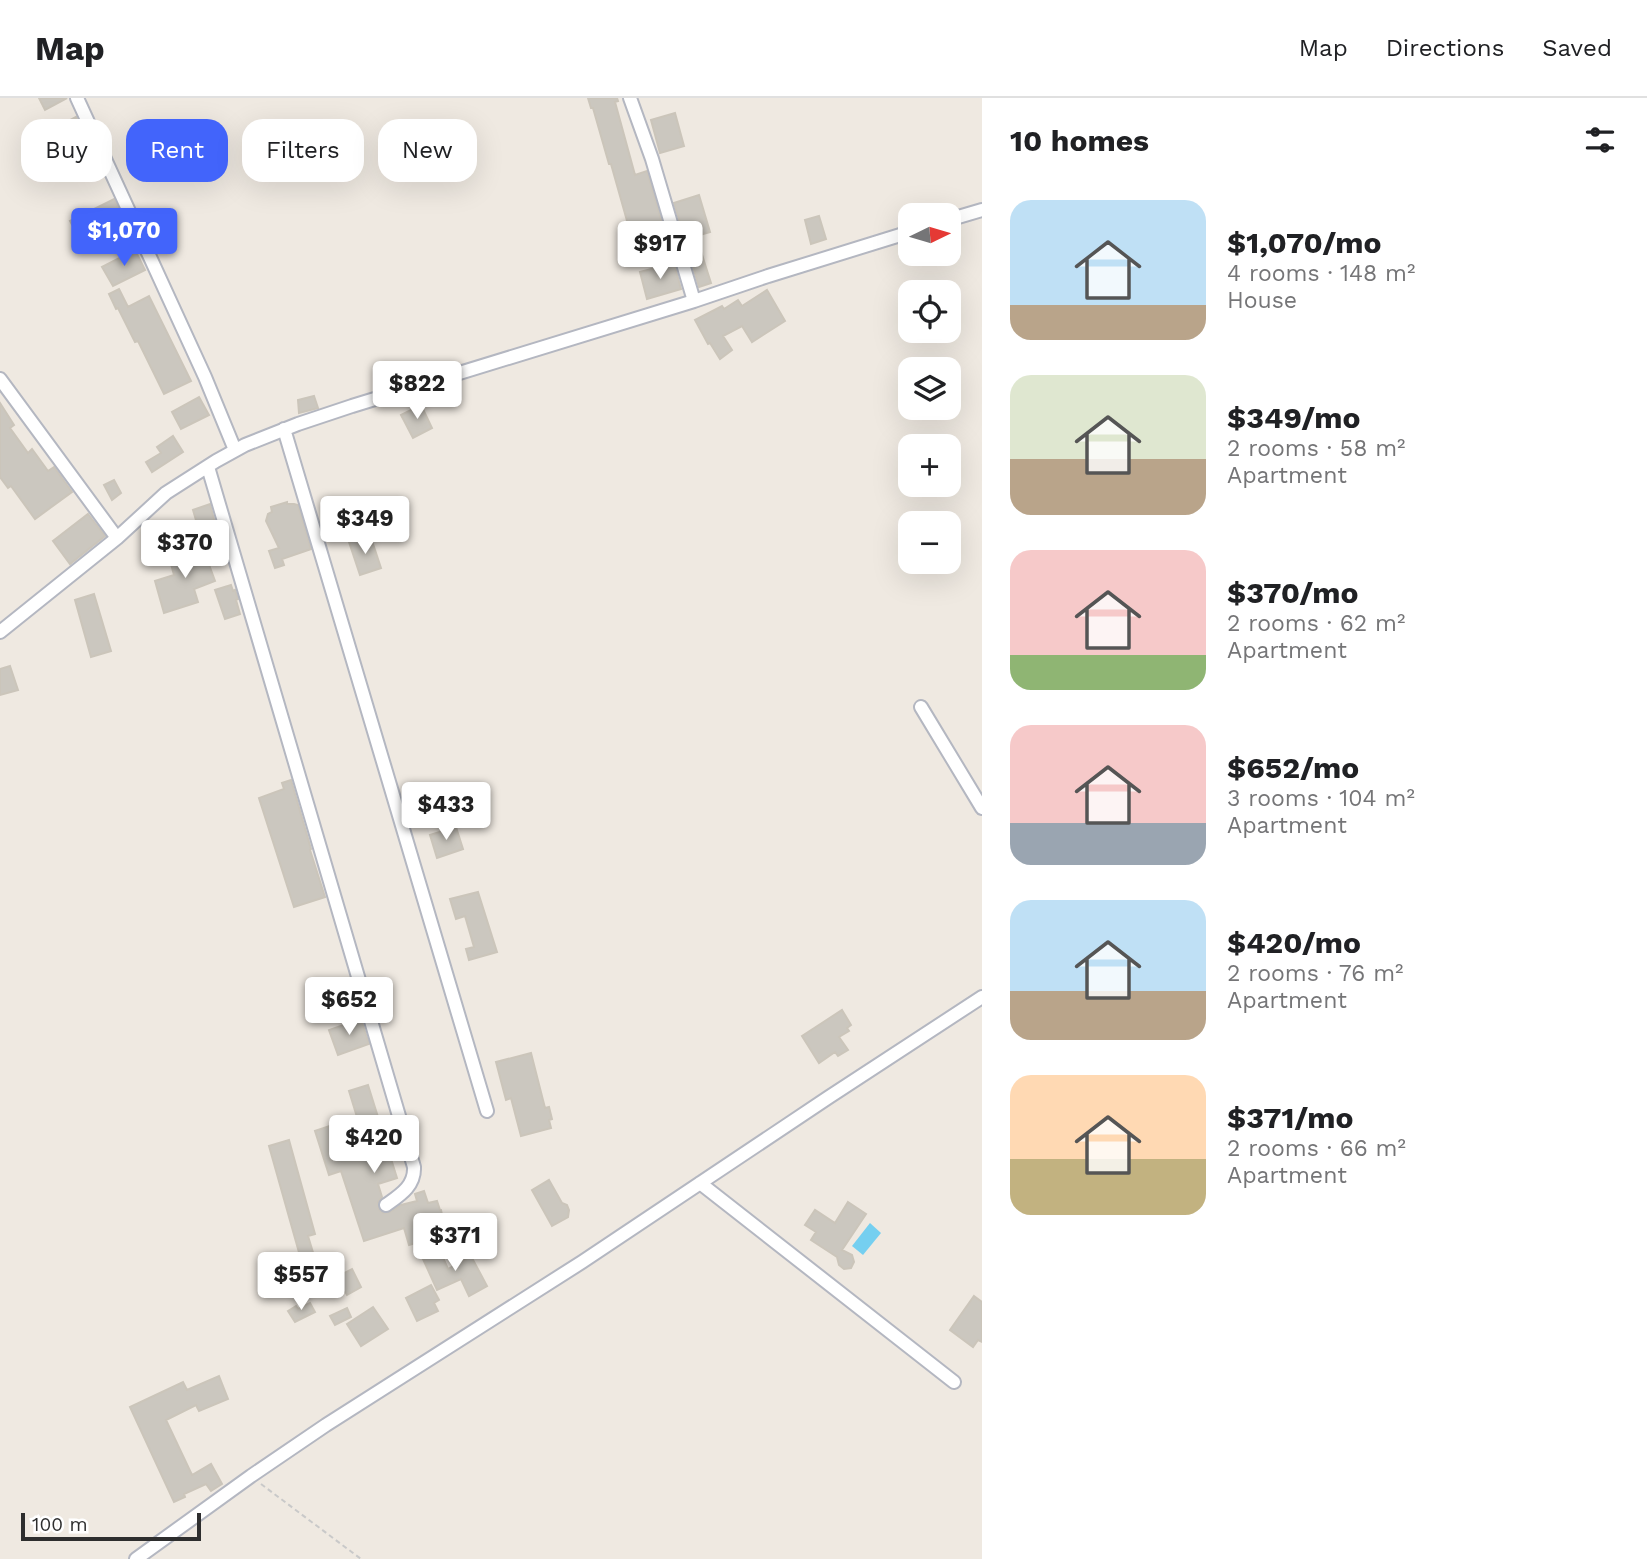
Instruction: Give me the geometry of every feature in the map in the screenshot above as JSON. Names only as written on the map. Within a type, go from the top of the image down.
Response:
[{"type":"street","points":[[77,98],[235,450]]},
{"type":"street","points":[[630,98],[652,159],[694,301]]},
{"type":"street","points":[[961,216],[982,210]]},
{"type":"street","points":[[0,632],[117,538],[166,493],[235,450],[284,429],[352,406],[898,236]]},
{"type":"street","points":[[0,379],[117,538]]},
{"type":"street","points":[[284,429],[487,1111]]},
{"type":"street","points":[[208,467],[414,1167],[413,1179],[407,1189],[386,1205]]},
{"type":"street","points":[[920,707],[982,808]]},
{"type":"street","points":[[136,1559],[326,1424],[570,1270],[982,997]]},
{"type":"street","points":[[700,1183],[954,1382]]},
{"type":"path","points":[[251,1476],[361,1559]]},
{"type":"water","points":[[870,1223],[881,1233],[863,1255],[852,1246]]},
{"type":"building","points":[[39,98],[67,98],[45,110]]},
{"type":"building","points":[[588,98],[617,98],[618,101],[615,102],[635,175],[647,171],[665,233],[633,242],[611,164]]},
{"type":"building","points":[[675,113],[684,146],[660,153],[651,120]]},
{"type":"building","points":[[699,195],[710,232],[696,236],[711,283],[699,287],[674,203]]},
{"type":"building","points":[[114,199],[122,217],[80,239],[70,221]]},
{"type":"building","points":[[819,216],[826,239],[811,244],[805,220]]},
{"type":"building","points":[[135,250],[145,270],[113,286],[102,267]]},
{"type":"building","points":[[674,263],[681,289],[647,299],[640,272]]},
{"type":"building","points":[[119,289],[128,307],[149,296],[191,381],[164,394],[138,341],[135,342],[109,294]]},
{"type":"building","points":[[767,290],[785,321],[752,342],[742,326],[723,336],[732,350],[720,359],[695,320],[722,306],[724,309],[738,300],[742,306]]},
{"type":"building","points":[[314,396],[318,408],[299,413],[298,400]]},
{"type":"building","points":[[199,397],[209,415],[181,429],[172,412]]},
{"type":"building","points":[[0,403],[14,425],[10,428],[28,453],[32,449],[48,471],[54,467],[72,492],[35,519],[11,486],[8,488],[0,477]]},
{"type":"building","points":[[421,405],[432,428],[413,438],[401,415]]},
{"type":"building","points":[[173,436],[183,452],[152,472],[146,462],[161,453],[157,447]]},
{"type":"building","points":[[114,480],[121,493],[112,500],[104,485]]},
{"type":"building","points":[[287,502],[298,505],[311,549],[282,559],[284,565],[275,568],[269,551],[279,548],[266,521],[268,514],[272,512],[271,507]]},
{"type":"building","points":[[210,504],[221,546],[205,551],[193,510]]},
{"type":"building","points":[[346,511],[353,531],[331,538],[327,526],[333,524],[331,517]]},
{"type":"building","points":[[88,514],[105,536],[70,564],[53,541]]},
{"type":"building","points":[[366,537],[369,546],[373,544],[381,568],[360,575],[349,542]]},
{"type":"building","points":[[201,543],[215,581],[194,589],[198,602],[164,613],[155,581],[174,575],[171,564],[188,558],[185,549]]},
{"type":"building","points":[[231,585],[238,599],[236,600],[240,614],[225,619],[215,590]]},
{"type":"building","points":[[94,594],[111,651],[91,657],[75,600]]},
{"type":"building","points":[[10,666],[18,690],[0,695],[0,669]]},
{"type":"building","points":[[291,780],[325,897],[294,907],[259,798],[284,789],[282,783]]},
{"type":"building","points":[[456,827],[463,849],[437,858],[430,835]]},
{"type":"building","points":[[478,892],[497,952],[469,960],[466,949],[474,947],[465,916],[456,919],[450,899]]},
{"type":"building","points":[[842,1010],[851,1025],[847,1028],[849,1031],[839,1037],[848,1050],[838,1056],[835,1052],[819,1063],[802,1036]]},
{"type":"building","points":[[361,1019],[369,1044],[338,1055],[329,1030]]},
{"type":"building","points":[[531,1053],[545,1108],[549,1107],[551,1128],[521,1136],[511,1098],[506,1100],[496,1062]]},
{"type":"building","points":[[368,1085],[397,1178],[378,1184],[382,1197],[378,1202],[379,1209],[383,1213],[390,1212],[401,1205],[417,1201],[415,1194],[424,1191],[428,1203],[437,1201],[446,1234],[409,1245],[404,1228],[364,1241],[341,1171],[329,1175],[315,1131],[357,1117],[349,1091]]},
{"type":"building","points":[[289,1140],[315,1234],[308,1236],[315,1259],[302,1263],[269,1146]]},
{"type":"building","points":[[549,1180],[569,1210],[568,1217],[552,1226],[532,1190]]},
{"type":"building","points":[[848,1202],[866,1214],[842,1250],[852,1255],[854,1262],[851,1268],[844,1269],[839,1265],[837,1257],[811,1240],[816,1232],[805,1225],[815,1210],[835,1223]]},
{"type":"building","points":[[440,1251],[448,1269],[471,1256],[487,1286],[469,1296],[461,1279],[437,1290],[423,1259]]},
{"type":"building","points":[[352,1269],[361,1287],[347,1295],[337,1277]]},
{"type":"building","points":[[431,1285],[439,1300],[434,1303],[438,1311],[417,1321],[406,1298]]},
{"type":"building","points":[[974,1296],[982,1302],[982,1342],[978,1340],[973,1347],[950,1330]]},
{"type":"building","points":[[310,1303],[315,1312],[295,1322],[288,1311]]},
{"type":"building","points":[[373,1307],[388,1329],[361,1346],[347,1324]]},
{"type":"building","points":[[347,1308],[351,1317],[335,1325],[330,1316]]},
{"type":"building","points":[[219,1376],[228,1399],[199,1411],[196,1405],[166,1420],[192,1475],[211,1464],[222,1484],[211,1491],[206,1484],[174,1502],[130,1407],[183,1382],[187,1390]]}]
